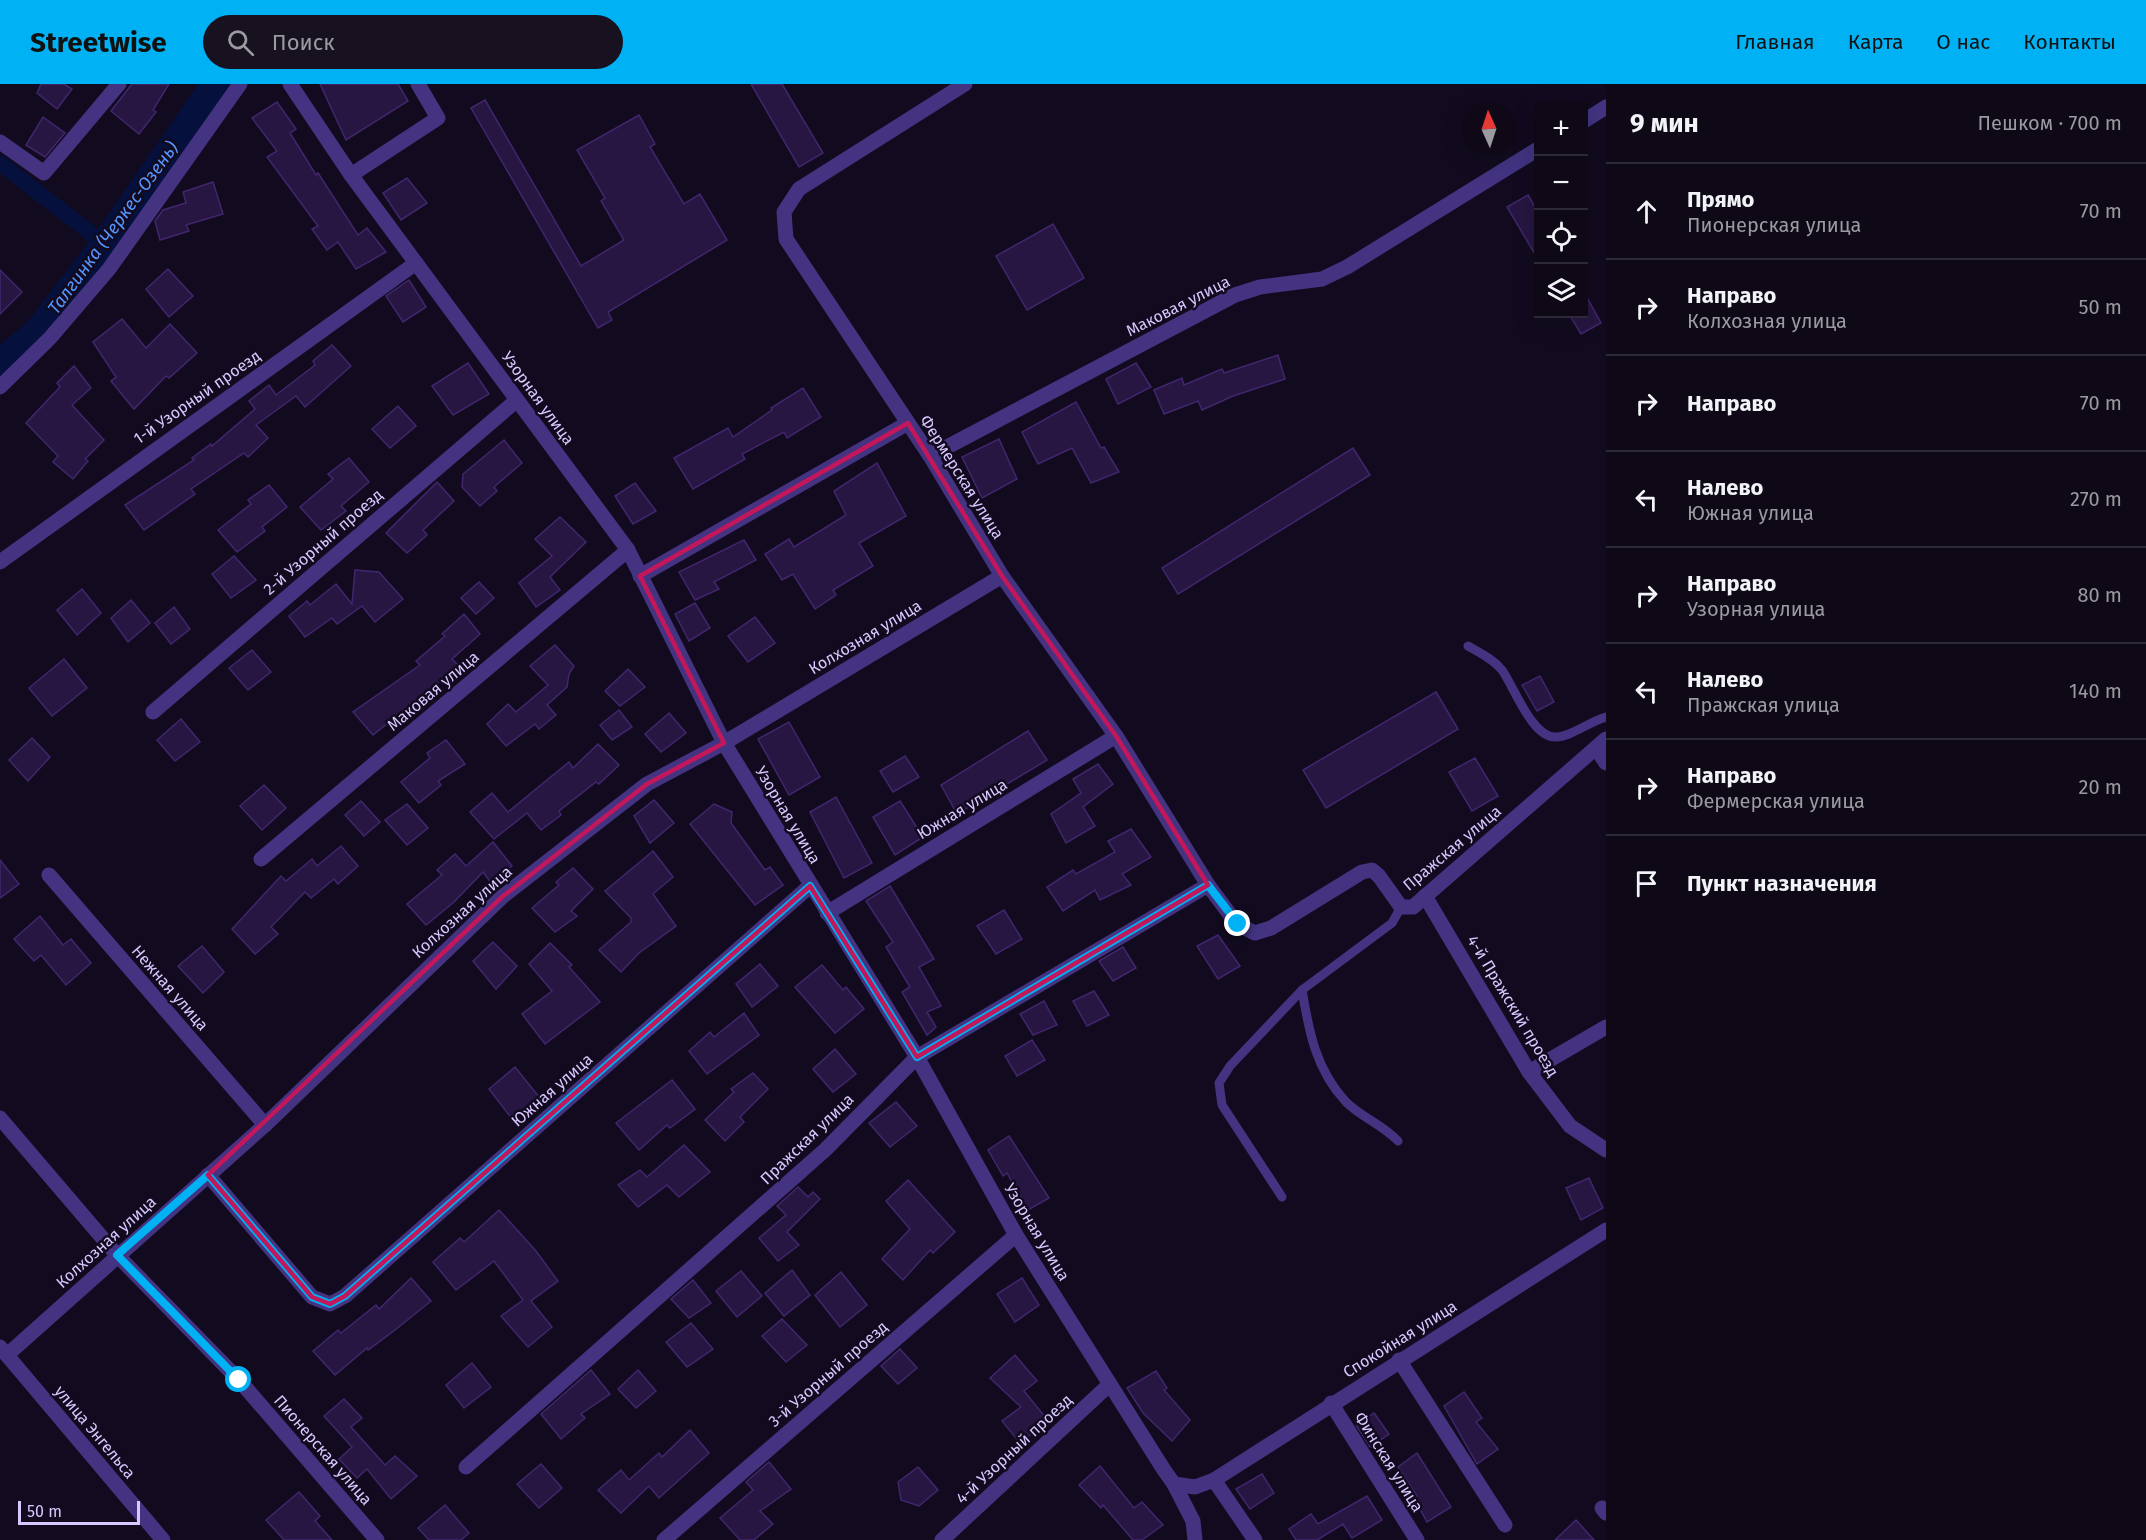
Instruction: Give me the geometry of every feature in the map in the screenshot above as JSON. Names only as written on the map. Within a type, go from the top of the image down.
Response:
[{"type":"street","points":[[0,142],[45,173],[119,84]]},
{"type":"street","points":[[0,387],[50,338],[109,269],[240,84]]},
{"type":"street","name":"Узорная улица","points":[[291,84],[351,175],[628,550],[724,743],[917,1057],[1016,1235],[1174,1484]]},
{"type":"street","points":[[351,175],[438,118],[418,84]]},
{"type":"street","name":"Фермерская улица","points":[[965,84],[799,189],[784,212],[786,238],[930,456],[1002,576],[1116,736],[1208,885],[1238,924],[1255,933]]},
{"type":"street","points":[[1588,118],[1606,107]]},
{"type":"street","name":"Маковая улица","points":[[930,456],[1235,295],[1260,287],[1322,279],[1347,267],[1534,152]]},
{"type":"street","name":"1-й Узорный проезд","points":[[0,562],[416,263]]},
{"type":"street","name":"2-й Узорный проезд","points":[[153,712],[517,400]]},
{"type":"street","points":[[640,576],[908,423]]},
{"type":"street","name":"Маковая улица","points":[[261,859],[628,550]]},
{"type":"street","name":"Колхозная улица","points":[[3,1351],[265,1125],[502,897],[647,784],[724,743],[1002,576]]},
{"type":"street","name":"Южная улица","points":[[827,913],[1116,736]]},
{"type":"street","points":[[1601,744],[1606,763]]},
{"type":"street","name":"Пражская улица","points":[[1255,933],[1271,928],[1362,872],[1372,870],[1379,876],[1401,907],[1413,907],[1601,744]]},
{"type":"street","name":"Нежная улица","points":[[49,874],[265,1125]]},
{"type":"street","name":"Пражская улица","points":[[466,1467],[800,1173],[917,1057],[1208,885]]},
{"type":"street","name":"Южная улица","points":[[208,1175],[312,1297],[330,1304],[345,1296],[810,886]]},
{"type":"street","name":"4-й Пражский проезд","points":[[1425,896],[1529,1072],[1570,1126],[1606,1150]]},
{"type":"street","points":[[1529,1072],[1606,1027]]},
{"type":"street","name":"Пионерская улица","points":[[0,1118],[117,1255],[239,1380],[377,1540]]},
{"type":"street","name":"Спокойная улица","points":[[1214,1480],[1331,1403],[1606,1230]]},
{"type":"street","name":"3-й Узорный проезд","points":[[664,1540],[1016,1235]]},
{"type":"street","name":"улица Энгельса","points":[[3,1351],[163,1540]]},
{"type":"street","points":[[1399,1360],[1505,1525]]},
{"type":"street","name":"4-й Узорный проезд","points":[[942,1540],[1110,1384]]},
{"type":"street","name":"Финская улица","points":[[1331,1403],[1417,1540]]},
{"type":"street","points":[[1174,1484],[1195,1487],[1214,1480],[1255,1540]]},
{"type":"street","points":[[1174,1484],[1193,1521],[1195,1540]]},
{"type":"lane","points":[[1468,646],[1487,656],[1501,670],[1541,733],[1555,738],[1572,732],[1590,721],[1606,717]]},
{"type":"lane","points":[[1282,1197],[1222,1105],[1219,1083],[1230,1066],[1302,990],[1392,923],[1401,907]]},
{"type":"lane","points":[[1302,990],[1310,1038],[1322,1069],[1347,1103],[1386,1128],[1398,1141]]},
{"type":"highlighted area","points":[[908,423],[1002,576],[1116,736],[1208,885],[917,1057],[810,886],[345,1296],[330,1304],[312,1297],[208,1175],[502,897],[647,784],[724,743],[640,576]]},
{"type":"building","points":[[41,84],[64,84],[72,89],[57,109],[37,93]]},
{"type":"building","points":[[132,84],[169,84],[153,110],[156,112],[139,134],[111,111]]},
{"type":"building","points":[[320,84],[398,84],[408,101],[346,140]]},
{"type":"building","points":[[751,84],[782,84],[823,153],[799,167]]},
{"type":"building","points":[[485,100],[581,266],[624,240],[601,201],[605,198],[577,150],[639,115],[655,144],[650,147],[684,204],[700,194],[727,240],[608,312],[612,320],[598,328],[471,108]]},
{"type":"building","points":[[277,102],[296,129],[290,133],[358,235],[367,228],[386,252],[356,269],[338,242],[327,250],[312,229],[318,226],[267,157],[277,151],[252,118]]},
{"type":"building","points":[[43,117],[65,133],[45,157],[26,145]]},
{"type":"building","points":[[407,178],[427,203],[401,220],[383,193]]},
{"type":"building","points":[[213,182],[223,214],[186,225],[189,231],[160,240],[155,221],[163,210],[186,203],[183,192]]},
{"type":"building","points":[[1528,195],[1534,205],[1534,253],[1507,207]]},
{"type":"building","points":[[1053,224],[1084,278],[1027,310],[996,256]]},
{"type":"building","points":[[168,269],[193,296],[169,317],[146,289]]},
{"type":"building","points":[[0,270],[22,292],[0,314]]},
{"type":"building","points":[[409,280],[426,307],[403,322],[386,296]]},
{"type":"building","points":[[1588,299],[1601,323],[1581,334],[1571,318],[1588,318]]},
{"type":"building","points":[[122,319],[146,348],[170,324],[197,353],[169,378],[166,376],[134,409],[111,381],[116,377],[93,342]]},
{"type":"building","points":[[332,345],[351,366],[305,407],[296,396],[256,425],[268,438],[248,457],[244,453],[191,489],[195,494],[144,530],[125,505],[194,460],[192,458],[211,444],[212,446],[255,409],[249,401],[269,385],[276,395],[315,365],[313,361]]},
{"type":"building","points":[[1278,355],[1285,379],[1233,396],[1202,410],[1198,401],[1164,414],[1154,390],[1182,378],[1184,385],[1222,369],[1224,373]]},
{"type":"building","points":[[468,363],[489,394],[453,415],[432,386]]},
{"type":"building","points":[[1136,363],[1151,387],[1118,404],[1106,379]]},
{"type":"building","points":[[74,366],[91,388],[72,405],[104,440],[85,459],[88,461],[73,479],[53,462],[58,456],[26,423],[60,387],[57,383]]},
{"type":"building","points":[[803,388],[821,417],[787,438],[784,432],[742,454],[745,459],[693,489],[674,458],[728,428],[733,437],[772,410],[771,408]]},
{"type":"building","points":[[1076,402],[1101,448],[1104,447],[1119,472],[1091,483],[1072,448],[1038,464],[1022,432]]},
{"type":"building","points":[[398,406],[416,426],[390,448],[372,429]]},
{"type":"building","points":[[999,439],[1017,479],[982,498],[962,457]]},
{"type":"building","points":[[504,440],[522,463],[494,487],[497,491],[480,506],[462,487],[463,474]]},
{"type":"building","points":[[1353,448],[1370,475],[1178,594],[1162,568]]},
{"type":"building","points":[[349,458],[369,482],[341,506],[346,511],[321,530],[300,507],[333,479],[328,474]]},
{"type":"building","points":[[877,463],[906,516],[859,543],[873,566],[833,590],[836,595],[815,609],[793,574],[782,580],[765,554],[789,539],[794,547],[846,515],[834,491]]},
{"type":"building","points":[[437,482],[454,501],[423,530],[427,535],[407,553],[386,533]]},
{"type":"building","points":[[635,483],[656,511],[633,524],[615,496]]},
{"type":"building","points":[[269,485],[287,507],[262,527],[265,531],[237,552],[218,530],[251,504],[248,500]]},
{"type":"building","points":[[560,517],[586,542],[550,577],[560,590],[536,607],[519,583],[552,556],[535,539]]},
{"type":"building","points":[[744,540],[756,560],[714,582],[719,589],[695,600],[679,572]]},
{"type":"building","points":[[234,556],[256,580],[231,598],[212,574]]},
{"type":"building","points":[[355,570],[379,572],[403,599],[375,622],[362,606],[337,624],[332,618],[305,637],[289,616],[307,601],[310,605],[336,584],[352,604]]},
{"type":"building","points":[[479,582],[494,598],[476,614],[461,598]]},
{"type":"building","points":[[82,589],[101,613],[77,635],[57,610]]},
{"type":"building","points":[[131,600],[150,623],[128,642],[111,618]]},
{"type":"building","points":[[695,603],[710,628],[689,641],[675,614]]},
{"type":"building","points":[[174,607],[190,629],[171,644],[155,623]]},
{"type":"building","points":[[464,614],[480,634],[452,659],[459,666],[373,735],[353,712],[420,665],[416,661],[445,636],[442,634]]},
{"type":"building","points":[[755,617],[775,643],[748,662],[728,636]]},
{"type":"building","points":[[555,645],[574,666],[569,674],[567,687],[547,705],[556,715],[539,729],[535,724],[506,746],[487,724],[508,704],[516,712],[548,685],[530,666]]},
{"type":"building","points":[[252,650],[271,672],[248,690],[229,668]]},
{"type":"building","points":[[64,659],[87,688],[52,716],[29,688]]},
{"type":"building","points":[[628,669],[645,687],[620,706],[605,691]]},
{"type":"building","points":[[1540,676],[1554,702],[1537,711],[1522,685]]},
{"type":"building","points":[[1436,692],[1458,729],[1326,808],[1303,770]]},
{"type":"building","points":[[619,710],[632,727],[612,740],[600,725]]},
{"type":"building","points":[[669,713],[686,733],[661,752],[645,734]]},
{"type":"building","points":[[181,719],[200,742],[175,761],[157,740]]},
{"type":"building","points":[[789,722],[820,777],[789,795],[758,739]]},
{"type":"building","points":[[1028,731],[1047,760],[957,814],[941,785]]},
{"type":"building","points":[[32,738],[50,757],[28,781],[9,760]]},
{"type":"building","points":[[446,740],[465,764],[438,781],[441,785],[419,803],[401,782],[430,758],[427,753]]},
{"type":"building","points":[[598,744],[619,765],[599,784],[596,782],[559,811],[561,815],[541,830],[527,813],[494,839],[470,812],[492,793],[508,812],[569,762],[573,768]]},
{"type":"building","points":[[905,756],[919,777],[893,792],[880,771]]},
{"type":"building","points":[[1475,758],[1498,796],[1472,811],[1449,772]]},
{"type":"building","points":[[1098,764],[1113,784],[1083,807],[1095,826],[1066,843],[1051,814],[1081,793],[1073,779]]},
{"type":"building","points":[[264,785],[286,808],[262,830],[240,806]]},
{"type":"building","points":[[836,797],[872,863],[844,878],[810,812]]},
{"type":"building","points":[[654,800],[674,823],[650,843],[634,816]]},
{"type":"building","points":[[361,801],[380,822],[364,836],[345,815]]},
{"type":"building","points":[[900,801],[923,837],[895,855],[873,817]]},
{"type":"building","points":[[407,804],[428,828],[407,845],[385,820]]},
{"type":"building","points":[[714,804],[732,812],[731,823],[765,870],[770,867],[783,885],[755,905],[690,824]]},
{"type":"building","points":[[1131,829],[1151,857],[1122,874],[1131,885],[1100,900],[1095,890],[1063,911],[1047,887],[1073,870],[1076,874],[1115,852],[1108,841]]},
{"type":"building","points":[[493,842],[512,866],[491,883],[483,872],[454,902],[426,925],[407,904],[442,875],[437,870],[455,854],[466,866]]},
{"type":"building","points":[[341,846],[358,866],[338,884],[334,879],[311,898],[305,892],[271,927],[278,934],[255,954],[232,929],[281,876],[286,881],[312,859],[317,866]]},
{"type":"building","points":[[653,851],[673,877],[653,894],[676,926],[639,953],[621,972],[599,950],[631,922],[631,918],[605,891]]},
{"type":"building","points":[[0,860],[19,884],[0,898]]},
{"type":"building","points":[[573,868],[593,889],[571,911],[577,916],[555,932],[532,908],[559,885],[556,882]]},
{"type":"building","points":[[890,886],[934,959],[919,967],[941,1006],[927,1012],[936,1027],[927,1035],[902,992],[910,987],[886,947],[893,942],[866,901]]},
{"type":"building","points":[[1004,910],[1022,939],[996,954],[977,926]]},
{"type":"building","points":[[40,916],[63,945],[71,939],[91,963],[66,985],[41,955],[34,961],[14,939]]},
{"type":"building","points":[[1218,935],[1240,966],[1218,979],[1197,946]]},
{"type":"building","points":[[493,942],[517,966],[496,989],[473,961]]},
{"type":"building","points":[[550,943],[572,965],[569,967],[600,1002],[545,1044],[522,1014],[552,991],[529,964]]},
{"type":"building","points":[[202,946],[224,972],[203,993],[178,966]]},
{"type":"building","points":[[1123,947],[1136,968],[1113,981],[1099,961]]},
{"type":"building","points":[[760,964],[778,986],[752,1007],[736,984]]},
{"type":"building","points":[[822,965],[843,990],[846,987],[864,1009],[835,1033],[795,987]]},
{"type":"building","points":[[1094,991],[1109,1015],[1087,1026],[1073,1001]]},
{"type":"building","points":[[1044,1001],[1057,1025],[1033,1035],[1020,1014]]},
{"type":"building","points":[[744,1013],[759,1035],[707,1074],[689,1051],[710,1032],[714,1037]]},
{"type":"building","points":[[1032,1040],[1045,1060],[1017,1076],[1005,1056]]},
{"type":"building","points":[[835,1049],[856,1074],[833,1092],[813,1069]]},
{"type":"building","points":[[515,1067],[540,1098],[512,1119],[489,1089]]},
{"type":"building","points":[[753,1073],[768,1089],[740,1117],[744,1122],[725,1141],[705,1120],[734,1092],[731,1089]]},
{"type":"building","points":[[672,1080],[695,1109],[670,1128],[667,1125],[639,1150],[616,1123]]},
{"type":"building","points":[[896,1102],[917,1126],[890,1147],[869,1123]]},
{"type":"building","points":[[1009,1136],[1049,1198],[1028,1210],[1007,1173],[1003,1176],[988,1150]]},
{"type":"building","points":[[684,1145],[710,1172],[679,1197],[667,1185],[638,1207],[618,1185],[640,1170],[647,1177]]},
{"type":"building","points":[[1589,1178],[1603,1208],[1581,1220],[1566,1188]]},
{"type":"building","points":[[908,1180],[955,1232],[933,1253],[930,1250],[903,1280],[882,1259],[910,1229],[886,1201]]},
{"type":"building","points":[[798,1187],[808,1197],[813,1192],[820,1199],[787,1232],[799,1245],[778,1261],[759,1238],[786,1215],[777,1206]]},
{"type":"building","points":[[499,1210],[536,1251],[558,1281],[531,1301],[552,1327],[528,1347],[501,1316],[523,1300],[494,1261],[456,1290],[433,1262],[460,1238],[464,1242]]},
{"type":"building","points":[[792,1270],[810,1295],[784,1316],[765,1293]]},
{"type":"building","points":[[741,1271],[762,1296],[737,1317],[716,1291]]},
{"type":"building","points":[[841,1272],[867,1305],[840,1327],[815,1295]]},
{"type":"building","points":[[411,1278],[431,1301],[368,1350],[367,1348],[335,1375],[313,1351],[338,1330],[341,1333],[376,1305],[379,1309]]},
{"type":"building","points":[[1022,1278],[1039,1305],[1015,1322],[997,1294]]},
{"type":"building","points":[[693,1280],[711,1303],[689,1318],[671,1299]]},
{"type":"building","points":[[782,1319],[807,1345],[786,1362],[762,1336]]},
{"type":"building","points":[[691,1323],[713,1349],[687,1367],[666,1342]]},
{"type":"building","points":[[900,1349],[917,1368],[898,1384],[881,1366]]},
{"type":"building","points":[[1015,1355],[1037,1381],[1024,1391],[1050,1423],[1044,1429],[1041,1426],[1020,1443],[1002,1421],[1021,1407],[990,1378]]},
{"type":"building","points":[[472,1363],[491,1387],[464,1408],[446,1385]]},
{"type":"building","points":[[591,1370],[610,1394],[581,1414],[585,1418],[561,1439],[541,1414]]},
{"type":"building","points":[[638,1370],[656,1391],[636,1408],[618,1389]]},
{"type":"building","points":[[1156,1371],[1167,1388],[1164,1390],[1190,1420],[1172,1441],[1143,1413],[1127,1388]]},
{"type":"building","points":[[1464,1392],[1482,1418],[1476,1422],[1498,1449],[1477,1464],[1444,1406]]},
{"type":"building","points":[[344,1399],[362,1418],[351,1427],[385,1465],[395,1456],[417,1476],[391,1499],[367,1469],[357,1478],[339,1459],[352,1447],[324,1416]]},
{"type":"building","points":[[1374,1413],[1389,1434],[1370,1447],[1356,1425]]},
{"type":"building","points":[[690,1430],[709,1453],[659,1498],[649,1486],[621,1513],[598,1490],[621,1470],[629,1480],[659,1453],[662,1457]]},
{"type":"building","points":[[1417,1453],[1451,1507],[1427,1522],[1414,1498],[1417,1496],[1398,1467]]},
{"type":"building","points":[[769,1462],[791,1489],[760,1511],[773,1524],[754,1540],[740,1540],[720,1518],[753,1490],[746,1482]]},
{"type":"building","points":[[541,1464],[562,1488],[539,1508],[517,1484]]},
{"type":"building","points":[[1100,1466],[1134,1508],[1142,1502],[1163,1525],[1142,1540],[1133,1540],[1103,1505],[1101,1508],[1079,1485]]},
{"type":"building","points":[[918,1467],[938,1490],[919,1506],[901,1500],[898,1482]]},
{"type":"building","points":[[1262,1474],[1274,1493],[1250,1509],[1236,1489]]},
{"type":"building","points":[[299,1492],[320,1516],[315,1521],[332,1540],[284,1540],[266,1520]]},
{"type":"building","points":[[1367,1496],[1382,1520],[1352,1538],[1343,1524],[1317,1540],[1296,1540],[1289,1529],[1311,1514],[1318,1524]]},
{"type":"building","points":[[445,1505],[469,1533],[461,1540],[429,1540],[418,1528]]},
{"type":"building","points":[[1576,1520],[1594,1540],[1555,1540]]},
{"type":"waterway","name":"Талгинка (Черкес-Озень)","points":[[0,363],[38,331],[105,244],[215,84]]},
{"type":"waterway","points":[[0,163],[105,244]]},
{"type":"route","points":[[239,1380],[117,1255],[208,1175],[312,1297],[330,1304],[345,1296],[810,886],[917,1057],[1208,885],[1238,924]]}]
